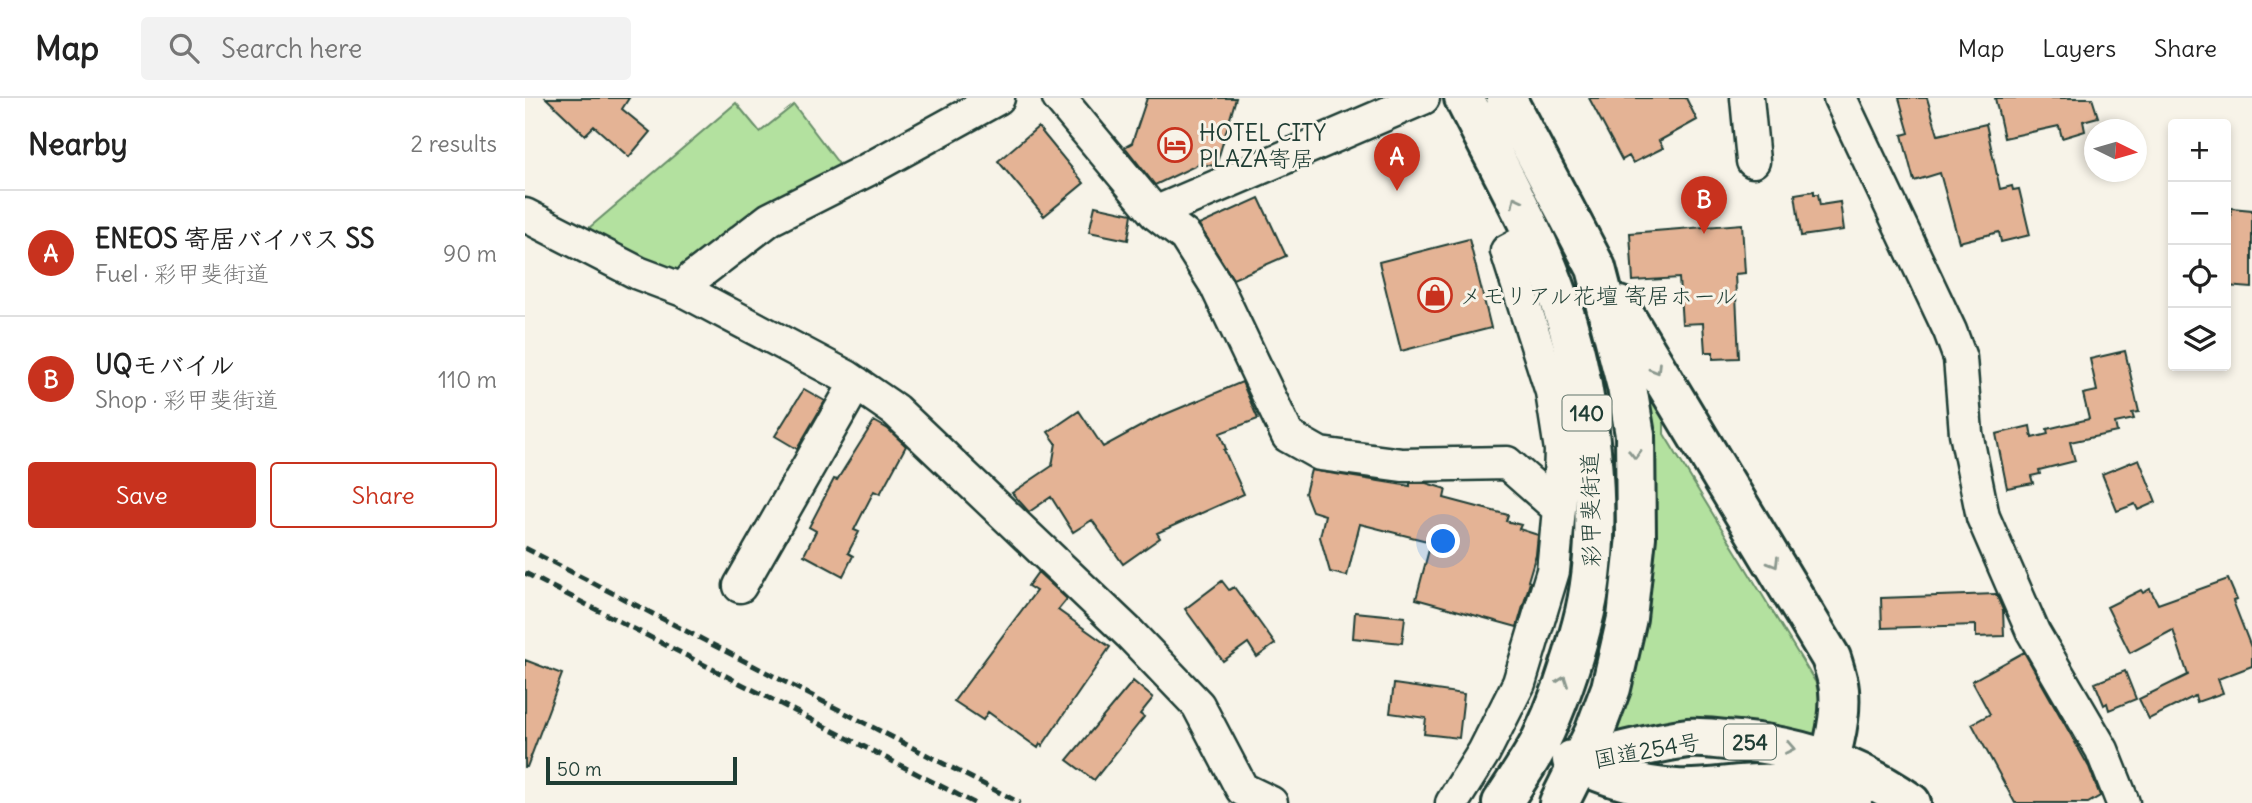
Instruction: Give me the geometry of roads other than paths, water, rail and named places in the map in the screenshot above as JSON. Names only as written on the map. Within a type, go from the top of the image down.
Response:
[{"type":"highway","name":"彩甲斐街道","points":[[1464,98],[1554,283],[1554,335],[1585,399],[1594,521],[1591,575],[1583,623],[1538,745],[1502,803]]},
{"type":"highway","name":"彩甲斐街道","points":[[1506,98],[1596,268],[1627,387],[1635,435],[1636,537],[1627,618],[1611,688],[1594,733],[1559,803]]},
{"type":"highway","points":[[1596,268],[1831,658],[1839,689],[1834,784]]},
{"type":"highway","name":"国道254号","points":[[1579,763],[1623,751],[1691,738],[1742,741],[1794,748],[1834,784]]},
{"type":"highway","name":"国道254号","points":[[1538,745],[1605,776],[1687,796],[1774,784],[1834,784],[1888,786],[1911,803]]},
{"type":"street","points":[[683,290],[693,278],[770,219],[867,170],[997,98]]},
{"type":"street","points":[[1059,98],[1155,213],[1185,236],[1216,285],[1288,436],[1320,454],[1402,466],[1507,463],[1559,509]]},
{"type":"street","points":[[1155,213],[1423,98]]},
{"type":"street","points":[[1747,98],[1753,161]]},
{"type":"street","points":[[1840,98],[1950,331],[1960,358],[1966,433],[1983,517],[2033,632],[2102,750],[2123,803]]},
{"type":"street","points":[[525,215],[638,273],[683,290],[856,383],[895,410],[1130,634],[1198,705],[1242,789],[1271,803]]},
{"type":"street","points":[[1452,803],[1484,752],[1518,683],[1553,571],[1561,450],[1552,392],[1554,335]]},
{"type":"street","points":[[740,586],[856,383]]},
{"type":"railway","points":[[525,548],[1020,803]]},
{"type":"railway","points":[[525,573],[974,803]]},
{"type":"place","name":"HOTEL CITY PLAZA寄居","points":[[1175,145]]},
{"type":"place","name":"ENEOS 寄居バイパス SS","points":[[1397,191]]},
{"type":"place","name":"UQモバイル","points":[[1704,234]]},
{"type":"place","name":"メモリアル花壇 寄居ホール","points":[[1435,295]]}]
